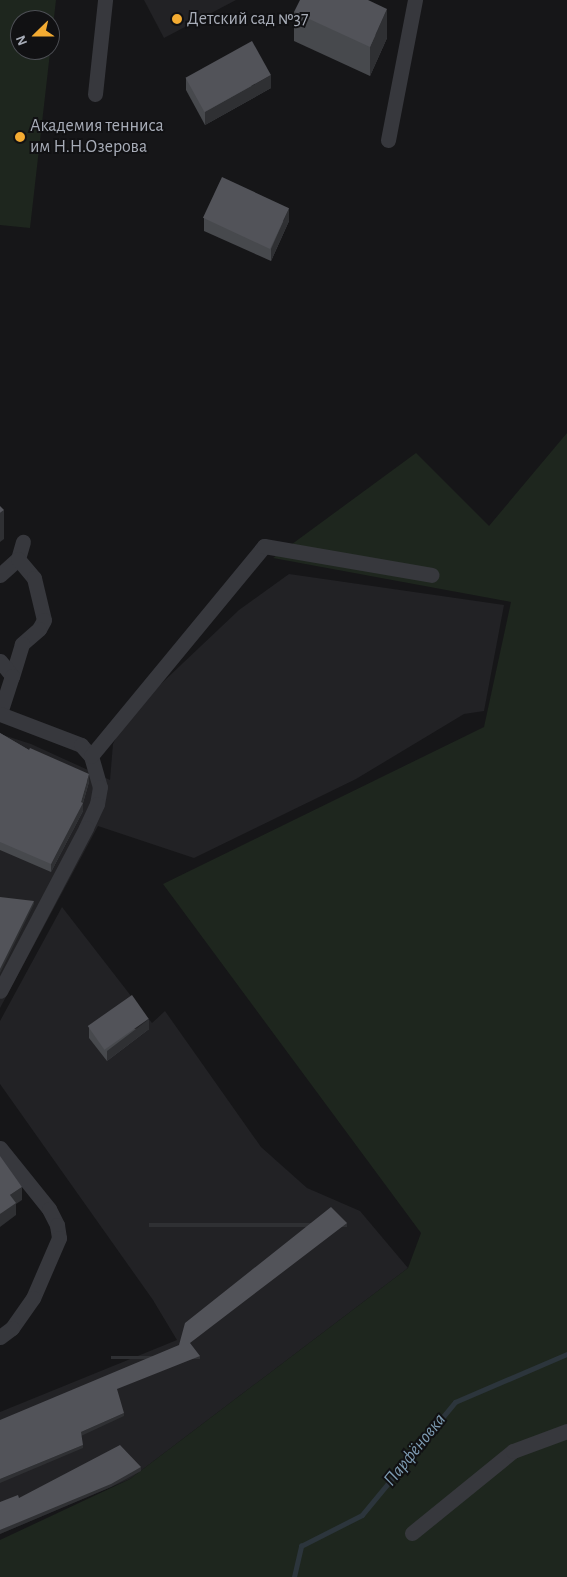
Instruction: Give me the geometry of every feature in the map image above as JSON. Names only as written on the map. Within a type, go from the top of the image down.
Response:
[{"type":"street","points":[[95,94],[105,0]]},
{"type":"street","points":[[388,140],[416,0]]},
{"type":"street","points":[[0,575],[18,559],[23,542]]},
{"type":"street","points":[[90,756],[264,546],[432,575]]},
{"type":"street","points":[[0,991],[97,804],[100,788],[90,756],[81,745],[0,713],[22,644],[38,629],[44,620],[34,578],[18,559]]},
{"type":"street","points":[[0,661],[12,676]]},
{"type":"street","points":[[0,1148],[49,1209],[57,1225],[59,1238],[33,1298],[12,1328],[0,1337]]},
{"type":"street","points":[[412,1533],[513,1451],[567,1431]]},
{"type":"shaded area","name":"Академия тенниса им Н.Н.Озерова","points":[[0,0],[56,0],[55,10],[10,10],[10,60],[49,60],[30,228],[0,225]]},
{"type":"shaded area","name":"Детский сад №37","points":[[144,0],[236,0],[164,38]]},
{"type":"shaded area","points":[[567,433],[567,1577],[0,1577],[0,1540],[130,1479],[408,1268],[421,1233],[163,884],[484,727],[511,602],[273,558],[416,453],[489,526]]},
{"type":"shaded area","points":[[289,574],[504,605],[484,711],[464,714],[356,779],[194,858],[98,826],[0,1008],[0,734],[31,744],[110,780],[113,744],[126,717],[239,610]]},
{"type":"shaded area","points":[[62,907],[152,1023],[165,1011],[261,1147],[307,1188],[360,1211],[408,1268],[130,1479],[0,1534],[0,1412],[177,1340],[153,1300],[0,1084],[0,1021]]},
{"type":"building","points":[[300,0],[368,0],[387,9],[370,47],[294,12]]},
{"type":"building","points":[[252,41],[271,75],[204,112],[186,78]]},
{"type":"building","points":[[222,177],[289,208],[270,249],[203,218]]},
{"type":"building","points":[[0,733],[29,750],[30,748],[89,774],[81,802],[83,803],[51,864],[0,842]]},
{"type":"building","points":[[0,897],[34,901],[0,969]]},
{"type":"building","points":[[132,995],[149,1019],[104,1050],[88,1026]]},
{"type":"building","points":[[0,1156],[22,1187],[10,1195],[16,1203],[0,1214]]},
{"type":"building","points":[[331,1207],[347,1223],[190,1343],[200,1356],[117,1389],[124,1413],[81,1432],[83,1445],[0,1479],[0,1420],[179,1345],[185,1323]]},
{"type":"building","points":[[120,1445],[141,1467],[111,1484],[0,1530],[0,1502],[18,1495],[19,1498]]},
{"type":"waterway","name":"Парфёновка","points":[[294,1577],[301,1546],[362,1515],[455,1402],[567,1354]]},
{"type":"place","name":"Детский сад №37","points":[[177,19]]},
{"type":"place","name":"Академия тенниса им Н.Н.Озерова","points":[[20,137]]}]
